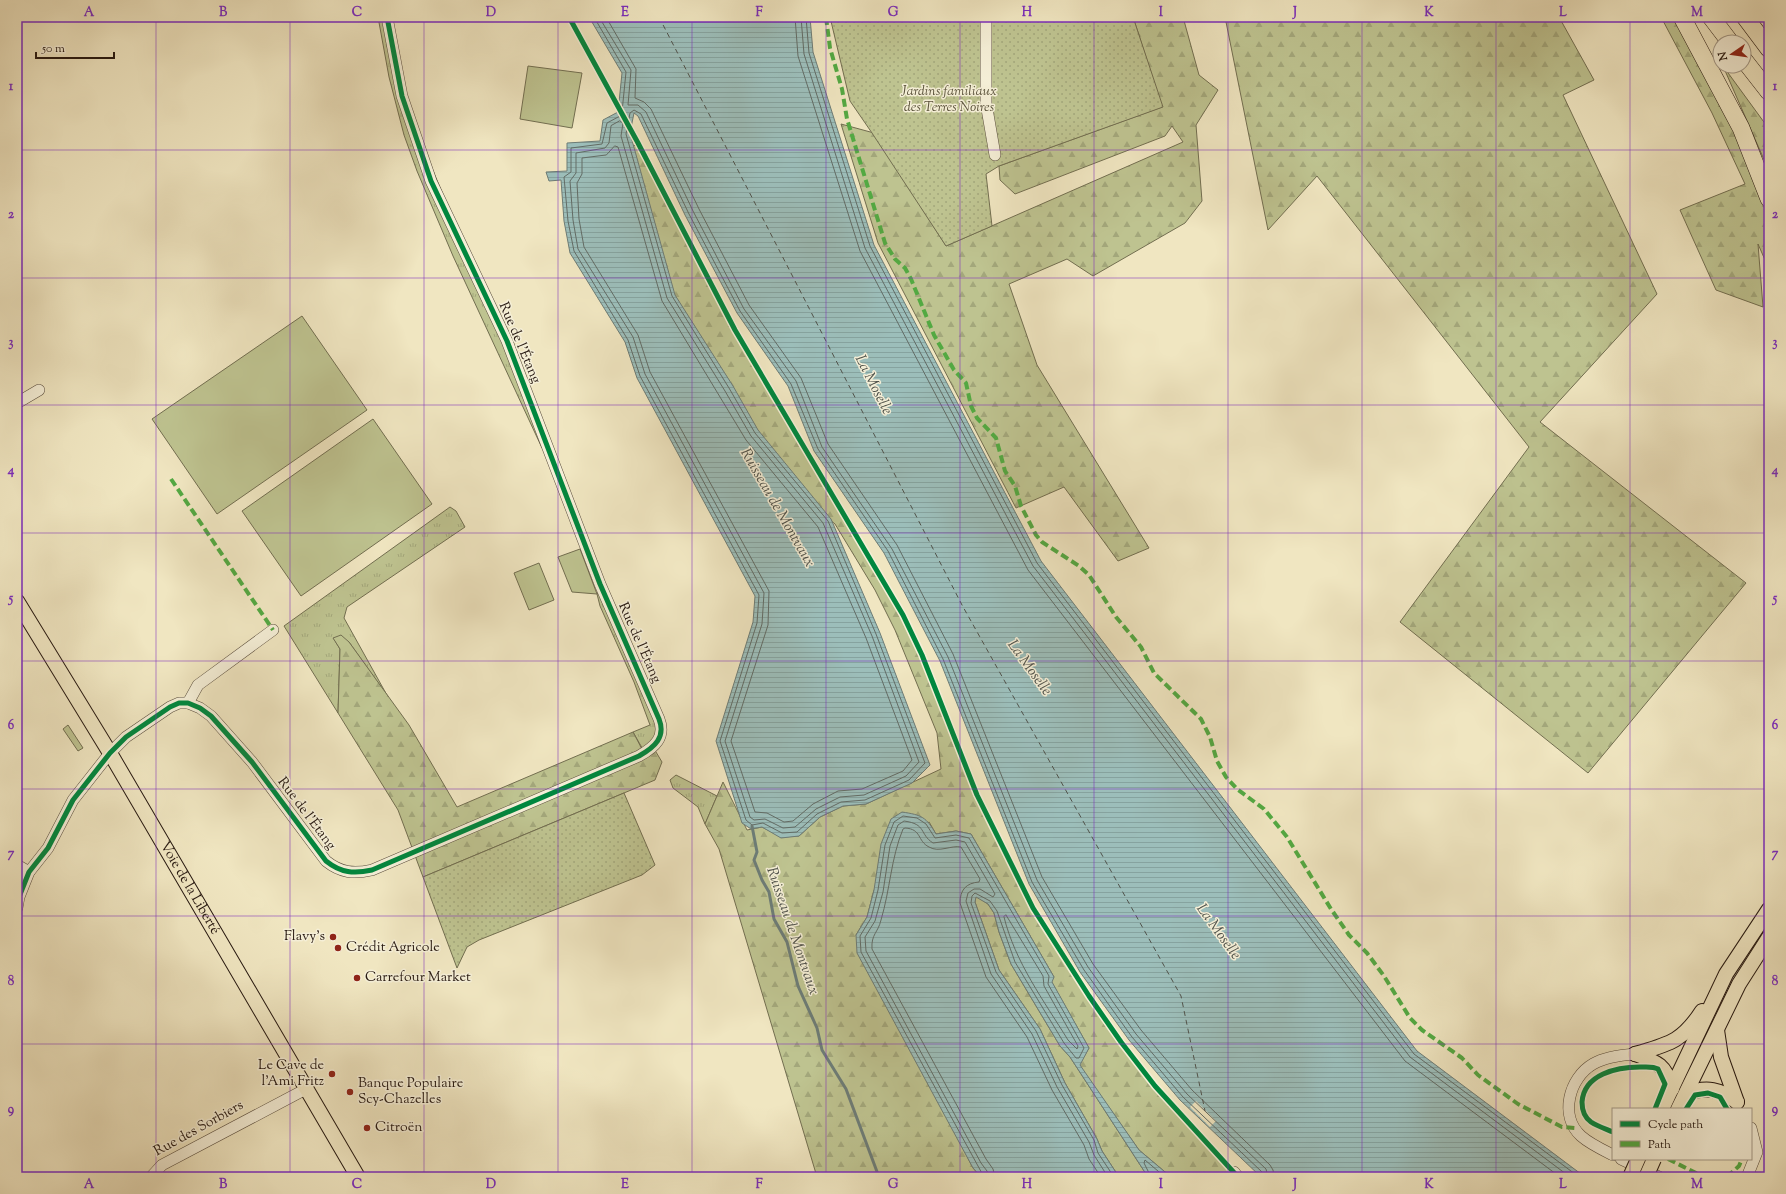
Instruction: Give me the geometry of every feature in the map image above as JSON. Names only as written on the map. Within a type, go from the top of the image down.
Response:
[{"type":"highway","points":[[1682,17],[1741,128],[1769,199]]},
{"type":"highway","points":[[1711,17],[1724,34]]},
{"type":"highway","points":[[1745,17],[1769,49]]},
{"type":"highway","points":[[1760,17],[1769,29]]},
{"type":"highway","points":[[1752,70],[1769,92]]},
{"type":"main road","name":"Voie de la Liberté","points":[[17,601],[110,753],[358,1177]]},
{"type":"main road","points":[[1635,1054],[1667,1045],[1682,1036],[1693,1025],[1769,909]]},
{"type":"main road","points":[[1679,1108],[1739,984],[1769,937]]},
{"type":"main road","points":[[1664,1106],[1726,974]]},
{"type":"main road","points":[[1717,1030],[1721,1057],[1739,1106]]},
{"type":"main road","points":[[1635,1054],[1661,1065],[1667,1073],[1672,1089]]},
{"type":"main road","points":[[1686,1094],[1702,1089],[1712,1089],[1729,1095],[1739,1106]]},
{"type":"main road","points":[[1630,1177],[1638,1160]]},
{"type":"main road","points":[[1646,1177],[1654,1160]]},
{"type":"street","name":"Rue de l'Étang","points":[[188,703],[200,708],[211,716],[252,762],[326,861],[341,870],[357,874],[372,870],[640,756],[657,744],[661,735],[662,727],[659,719],[600,584],[507,341],[431,181],[402,96],[387,17]]},
{"type":"street","points":[[986,17],[986,103],[995,155]]},
{"type":"street","points":[[17,403],[40,390]]},
{"type":"street","points":[[18,900],[29,872],[48,848],[73,800],[110,753],[126,737],[170,707],[180,703],[188,703],[198,685],[273,630]]},
{"type":"street","points":[[17,865],[29,872]]},
{"type":"street","points":[[1612,1154],[1588,1141],[1578,1132],[1570,1116],[1569,1103],[1572,1089],[1578,1078],[1593,1064],[1613,1057],[1635,1054]]},
{"type":"street","name":"Rue des Sorbiers","points":[[151,1177],[162,1165],[306,1089]]},
{"type":"street","points":[[1747,1177],[1757,1152],[1752,1132]]},
{"type":"street","points":[[1623,1160],[1659,1177]]},
{"type":"green space","points":[[378,17],[387,17],[402,96],[547,445],[542,448],[453,256],[417,171],[404,135],[389,77]]},
{"type":"green space","name":"Jardins familiaux des Terres Noires","points":[[830,17],[1133,17],[1163,107],[999,166],[986,174],[992,226],[946,246],[850,101]]},
{"type":"green space","points":[[1133,17],[1183,17],[1199,75],[1218,90],[1196,125],[1202,201],[1185,223],[1093,276],[1067,259],[1009,284],[1037,365],[1149,548],[1118,561],[1064,487],[1016,508],[878,243],[841,124],[874,133],[946,246],[1183,142],[1172,126],[1165,136],[1015,194],[1000,180],[999,166],[1162,107]]},
{"type":"green space","points":[[1225,17],[1559,17],[1594,80],[1563,95],[1657,294],[1540,422],[1746,583],[1588,773],[1400,622],[1529,447],[1317,176],[1268,230]]},
{"type":"green space","points":[[1661,17],[1674,17],[1733,124],[1769,220],[1769,269],[1758,244],[1763,307],[1716,290],[1680,210],[1745,184],[1712,113]]},
{"type":"green space","points":[[528,66],[582,73],[572,128],[520,119]]},
{"type":"green space","points":[[1727,74],[1729,74],[1769,129],[1769,171]]},
{"type":"green space","points":[[638,143],[735,330],[903,615],[922,655],[977,795],[1033,908],[1089,996],[1121,1042],[1155,1086],[1234,1172],[1235,1177],[1171,1177],[1139,1150],[1079,1065],[1089,1048],[1051,981],[1054,977],[971,834],[956,831],[936,834],[929,822],[874,890],[867,917],[856,935],[973,1168],[981,1177],[817,1177],[719,849],[705,824],[723,782],[747,830],[762,827],[781,837],[799,836],[820,817],[843,806],[866,804],[941,769],[937,733],[895,630],[875,590],[835,524],[759,459],[667,329],[631,148]]},
{"type":"green space","points":[[302,316],[367,410],[217,514],[152,419]]},
{"type":"green space","points":[[373,419],[432,504],[301,596],[242,511]]},
{"type":"green space","points":[[450,507],[456,511],[465,527],[347,607],[344,618],[388,697],[349,642],[334,639],[340,649],[338,713],[284,626]]},
{"type":"green space","points":[[580,549],[597,594],[572,592],[558,557]]},
{"type":"green space","points":[[539,563],[554,600],[529,610],[514,573]]},
{"type":"green space","points":[[603,591],[662,727],[645,753],[633,732],[650,725],[634,682],[600,606],[597,594]]},
{"type":"green space","points":[[341,635],[349,642],[409,725],[457,807],[633,732],[644,753],[653,747],[662,762],[655,780],[423,877],[398,810],[338,713],[340,649],[333,638]]},
{"type":"green space","points":[[68,725],[83,748],[78,751],[63,729]]},
{"type":"green space","points":[[676,775],[717,796],[705,824],[698,807],[673,788],[670,780]]},
{"type":"green space","points":[[624,793],[655,865],[642,875],[479,940],[467,947],[457,968],[423,877]]},
{"type":"green space","points":[[976,896],[988,904],[994,913],[999,932],[1011,964],[1060,1046],[1070,1057],[1148,1177],[1119,1177],[1102,1151],[1097,1139],[1065,1083],[1040,1029],[999,970],[975,902]]},
{"type":"water","name":"La Moselle","points":[[589,17],[810,17],[813,52],[874,245],[1041,561],[1417,1051],[1585,1177],[1261,1177],[1180,1100],[1129,1040],[1080,972],[1029,884],[940,661],[884,553],[814,451],[788,386],[737,313],[685,215],[638,116],[634,113],[630,133],[675,295],[733,386],[758,430],[831,519],[880,633],[930,765],[912,783],[866,804],[843,806],[820,817],[799,836],[781,838],[762,827],[751,829],[742,823],[716,741],[753,622],[755,596],[637,378],[625,342],[570,253],[564,221],[561,180],[549,181],[546,172],[567,171],[567,143],[600,141],[603,120],[618,112],[622,73]]},
{"type":"water","points":[[902,812],[914,814],[923,818],[936,834],[956,831],[971,834],[1054,977],[1052,982],[1089,1048],[1080,1065],[1139,1150],[1171,1177],[1148,1177],[1070,1057],[1060,1046],[1011,964],[999,932],[994,913],[988,904],[976,897],[975,902],[999,970],[1040,1029],[1065,1083],[1097,1139],[1102,1151],[1119,1177],[981,1177],[973,1168],[857,953],[856,935],[867,917],[874,890],[881,844],[891,819]]},
{"type":"pier","points":[[1196,1101],[1216,1121],[1210,1127],[1190,1107]]},
{"type":"waterway","name":"Ruisseau de Montvaux","points":[[752,826],[757,852],[754,860],[762,880],[769,892],[774,919],[787,942],[798,986],[817,1028],[822,1050],[846,1089],[879,1177]]},
{"type":"ferry route","points":[[659,17],[962,605],[1181,996],[1205,1111]]},
{"type":"marked path","points":[[826,17],[830,48],[842,89],[847,119],[885,243],[895,259],[905,268],[934,335],[954,370],[966,383],[971,406],[977,418],[996,438],[1005,471],[1015,486],[1021,506],[1036,535],[1042,542],[1079,566],[1089,575],[1116,617],[1141,647],[1154,673],[1201,719],[1210,737],[1217,761],[1226,777],[1237,789],[1264,809],[1287,837],[1331,909],[1349,935],[1367,953],[1384,976],[1410,1018],[1422,1030],[1462,1058],[1478,1075],[1518,1104],[1562,1127],[1575,1128]]},
{"type":"marked path","points":[[171,479],[273,630]]},
{"type":"marked path","points":[[1670,1160],[1704,1177]]},
{"type":"marked path","points":[[1727,1177],[1739,1166],[1742,1160]]},
{"type":"cycle path","points":[[17,908],[19,897],[29,872],[48,848],[73,800],[110,753],[126,737],[170,707],[179,703],[188,703],[200,708],[211,716],[252,762],[326,861],[337,868],[348,872],[372,870],[639,756],[650,749],[658,741],[661,731],[659,719],[600,584],[507,341],[431,181],[402,96],[387,17]]},
{"type":"cycle path","points":[[569,17],[638,143],[735,330],[903,615],[922,655],[977,795],[1033,908],[1089,996],[1121,1042],[1155,1086],[1238,1177]]},
{"type":"cycle path","points":[[1612,1132],[1591,1122],[1585,1116],[1582,1108],[1584,1092],[1595,1079],[1603,1074],[1631,1067],[1654,1067],[1658,1069],[1665,1084],[1655,1108]]},
{"type":"cycle path","points":[[1687,1108],[1695,1095],[1708,1093],[1720,1097],[1726,1108]]},
{"type":"place","name":"Flavy's","points":[[333,937]]},
{"type":"place","name":"Crédit Agricole","points":[[338,948]]},
{"type":"place","name":"Carrefour Market","points":[[357,978]]},
{"type":"place","name":"Le Cave de l'Ami Fritz","points":[[332,1074]]},
{"type":"place","name":"Banque Populaire Scy-Chazelles","points":[[350,1092]]},
{"type":"place","name":"Citroën","points":[[367,1128]]}]
